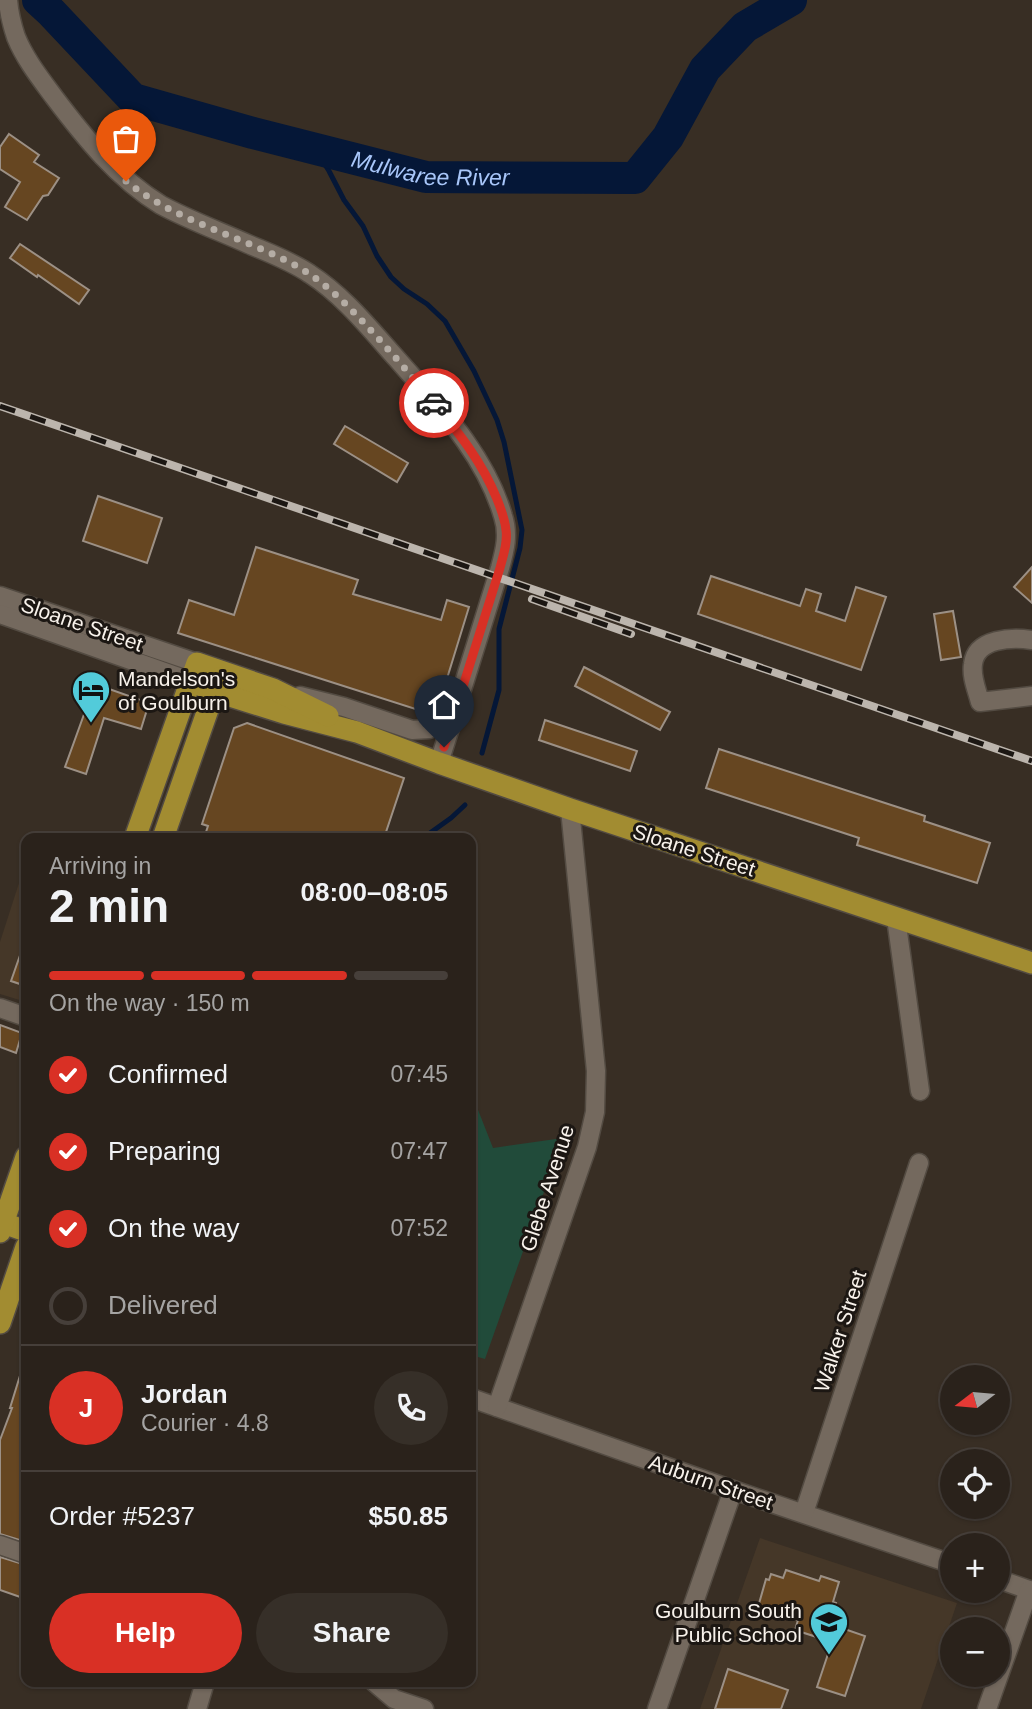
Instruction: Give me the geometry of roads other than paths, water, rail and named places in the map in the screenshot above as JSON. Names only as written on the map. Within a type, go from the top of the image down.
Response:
[{"type":"main road","name":"Sloane Street","points":[[193,672],[284,713],[357,732],[570,809],[1032,963]]},
{"type":"main road","points":[[137,833],[193,672]]},
{"type":"main road","name":"Sloane Street","points":[[218,681],[273,689],[357,732]]},
{"type":"main road","points":[[165,833],[218,681]]},
{"type":"main road","points":[[21,1171],[1,1226],[21,1230]]},
{"type":"main road","points":[[0,1246],[21,1252]]},
{"type":"main road","points":[[0,1323],[21,1264]]},
{"type":"street","points":[[8,0],[6,24],[34,69],[75,125],[126,181],[161,205],[289,262],[330,289],[351,308],[422,388],[480,462],[503,516],[506,542],[439,763]]},
{"type":"street","name":"Sloane Street","points":[[0,596],[193,672]]},
{"type":"street","name":"Sloane Street","points":[[0,614],[193,672]]},
{"type":"street","points":[[1032,640],[1006,638],[985,646],[973,662],[972,674],[979,702],[1032,696]]},
{"type":"street","points":[[273,689],[344,707],[412,730],[429,729],[454,714]]},
{"type":"street","name":"Glebe Avenue","points":[[497,1407],[587,1147],[595,1112],[596,1072],[570,809]]},
{"type":"street","points":[[896,918],[920,1091]]},
{"type":"street","points":[[0,1008],[21,1015]]},
{"type":"street","name":"Walker Street","points":[[804,1513],[919,1163]]},
{"type":"street","name":"Auburn Street","points":[[476,1400],[940,1560]]},
{"type":"street","points":[[657,1709],[733,1490]]},
{"type":"street","points":[[0,1545],[21,1553]]},
{"type":"street","points":[[987,1709],[1030,1590],[1010,1583]]},
{"type":"street","points":[[197,1709],[204,1687]]},
{"type":"street","points":[[380,1687],[394,1699],[424,1709]]},
{"type":"waterway","name":"Mulwaree River","points":[[38,0],[133,99],[426,177],[635,178],[668,137],[705,69],[745,27],[791,0]]},
{"type":"waterway","points":[[315,149],[391,277],[445,321],[474,371],[497,420],[504,442],[522,530],[520,548],[499,629],[499,690],[482,753]]},
{"type":"waterway","points":[[430,833],[465,805]]},
{"type":"railway","points":[[0,406],[1032,761]]},
{"type":"railway","points":[[532,599],[631,634]]},
{"type":"place","name":"Mandelson's of Goulburn","points":[[91,724]]},
{"type":"place","name":"Goulburn South Public School","points":[[829,1656]]}]
